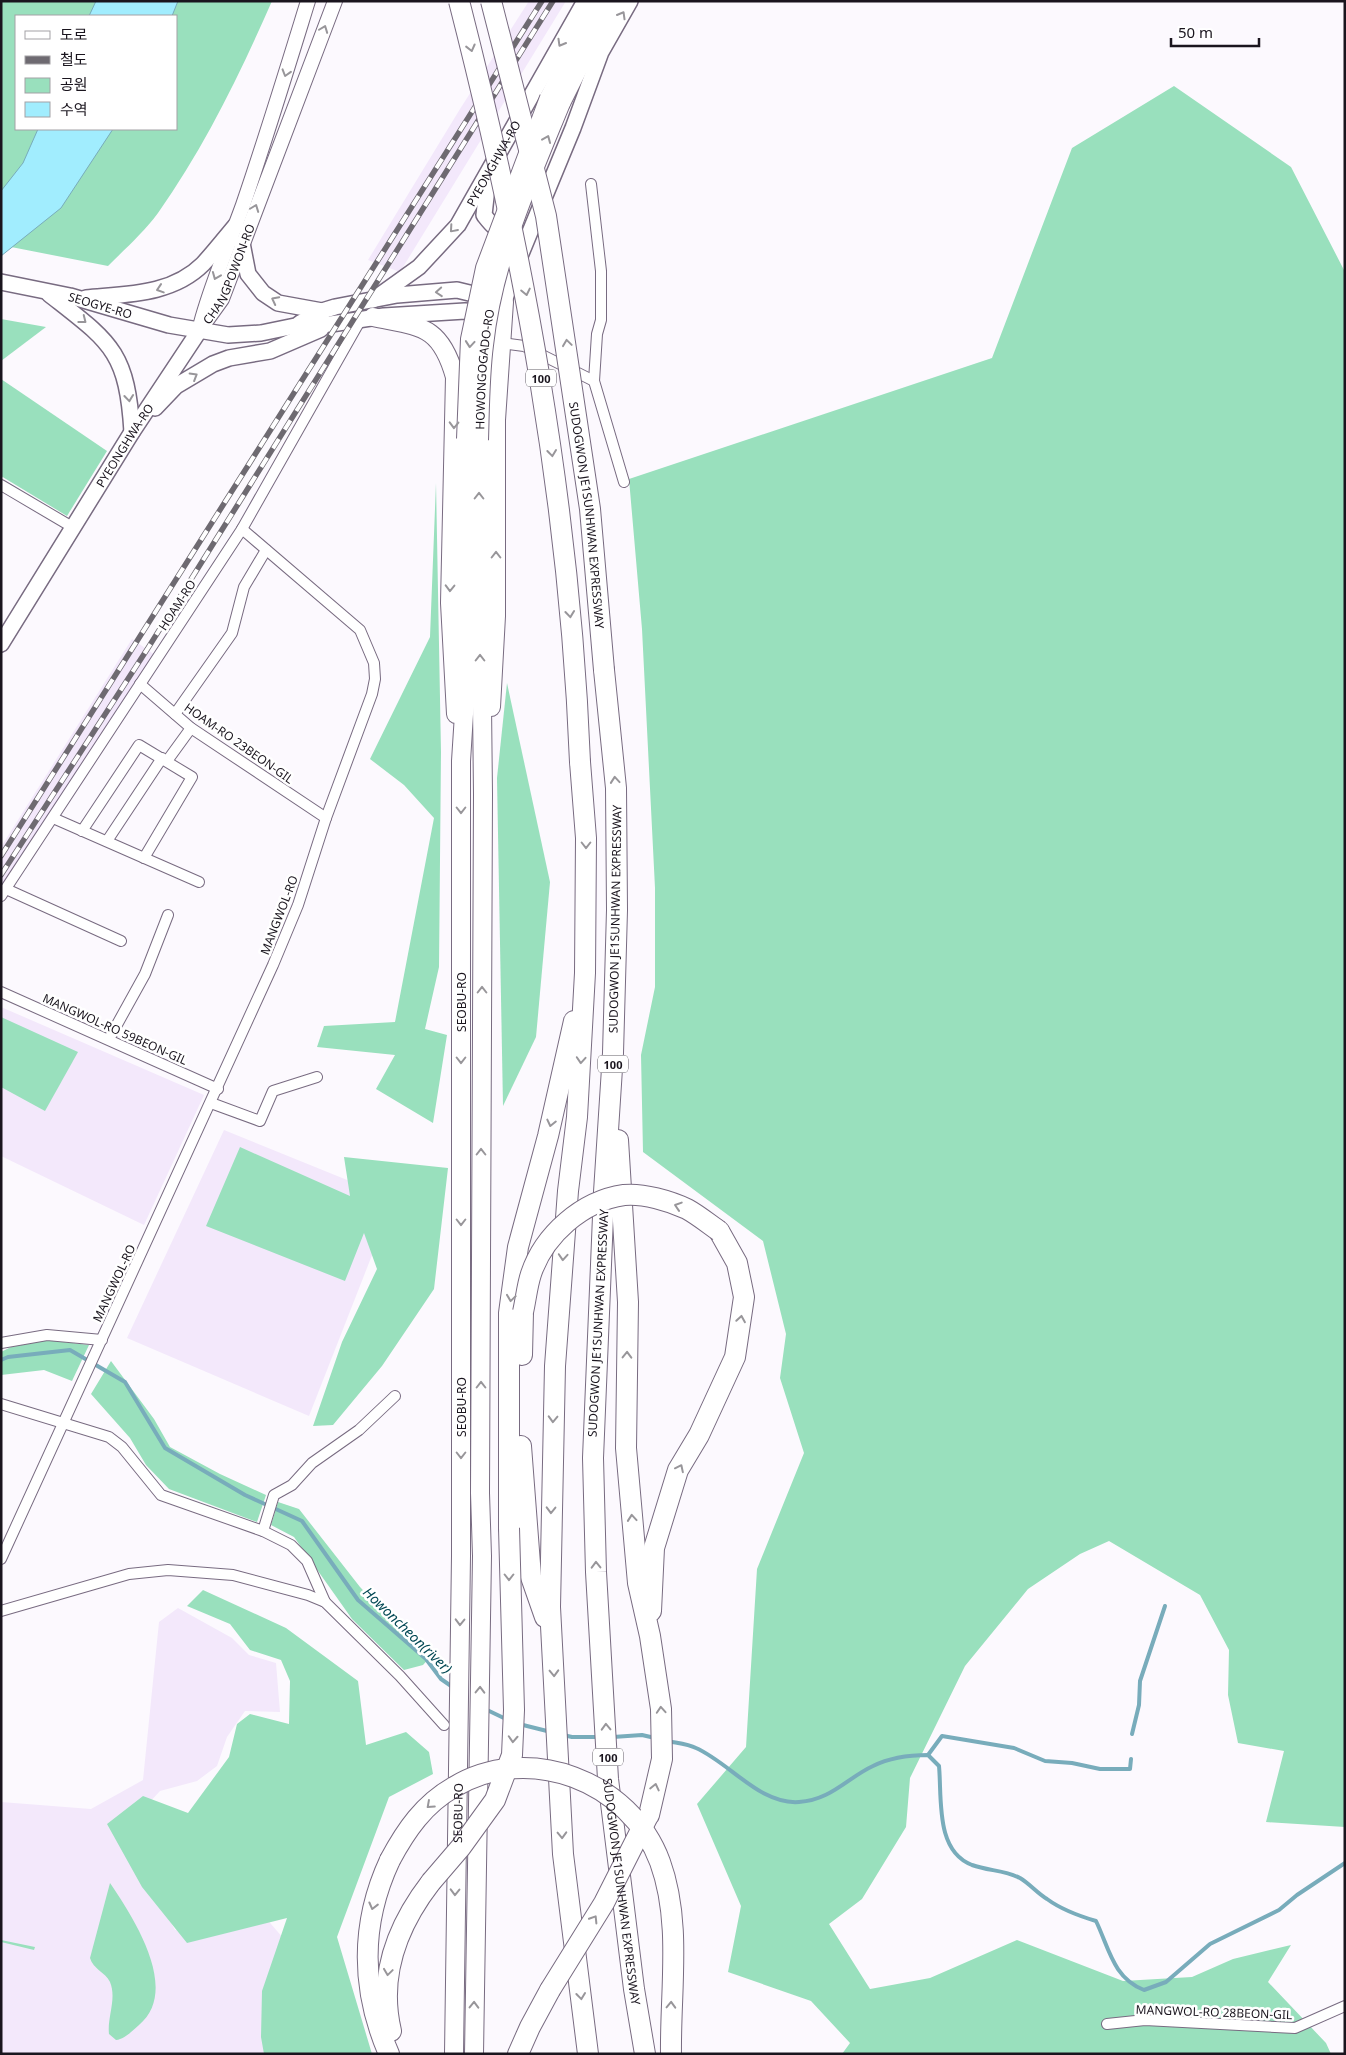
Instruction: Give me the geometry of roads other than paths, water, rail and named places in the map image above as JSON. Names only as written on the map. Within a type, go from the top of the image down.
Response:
[{"type":"highway","name":"100","points":[[459,1],[516,242],[540,369],[558,502],[572,628],[586,838],[585,973],[578,1118],[568,1191],[555,1366],[550,1607],[563,1854],[588,2054]]},
{"type":"highway","name":"SUDOGWON JE1SUNHWAN EXPRESSWAY","points":[[491,1],[548,226],[590,509],[616,788],[617,910],[613,1053],[604,1192],[592,1458],[596,1572],[608,1779],[634,1989],[645,2054]]},
{"type":"highway","name":"HOWONGOGADO-RO","points":[[461,761],[466,683],[473,440],[484,344],[493,294],[526,186],[577,41],[601,1]]},
{"type":"highway","name":"HOWONGOGADO-RO","points":[[555,101],[616,1]]},
{"type":"highway","points":[[482,794],[490,726],[496,616],[496,420],[504,302]]},
{"type":"highway","points":[[369,312],[419,327],[431,333],[449,356],[455,377],[450,603],[453,686],[461,761]]},
{"type":"highway","points":[[455,377],[463,370],[485,369],[493,374],[498,384]]},
{"type":"highway","name":"HOWONGOGADO-RO","points":[[473,440],[482,794]]},
{"type":"highway","name":"SEOBU-RO","points":[[454,2054],[461,1556],[461,761]]},
{"type":"highway","name":"SEOBU-RO","points":[[474,2054],[482,1556],[480,1492],[482,794]]},
{"type":"highway","points":[[397,2054],[387,2011],[388,1966],[402,1927],[431,1882],[461,1847],[495,1800],[512,1755],[514,1710],[509,1528],[509,1313],[518,1247],[548,1136],[585,973]]},
{"type":"highway","points":[[613,1053],[628,1302],[626,1448],[638,1583],[647,1600]]},
{"type":"highway","points":[[518,2054],[550,1990],[604,1903],[649,1814],[662,1759],[661,1709],[650,1636],[647,1600],[654,1548],[678,1470],[699,1435],[734,1357],[744,1297],[737,1263],[719,1231],[687,1209],[652,1198],[624,1195],[598,1203],[572,1218],[552,1236],[531,1273],[523,1312],[521,1451],[531,1577],[553,1642]]},
{"type":"highway","points":[[389,2054],[373,2010],[366,1962],[371,1915],[378,1887],[390,1860],[406,1831],[428,1806],[453,1787],[484,1773],[521,1767],[551,1770],[578,1779],[613,1798],[631,1814],[649,1839],[660,1861],[668,1887],[672,1931],[671,2054]]},
{"type":"main road","name":"PYEONGHWA-RO","points":[[369,312],[419,267],[458,225],[586,1]]},
{"type":"main road","points":[[504,302],[512,273],[548,188],[600,52],[630,1]]},
{"type":"main road","points":[[490,168],[484,215],[494,228],[505,231],[514,230],[531,201],[548,188]]},
{"type":"main road","points":[[74,297],[154,291],[176,284],[203,264],[236,225]]},
{"type":"main road","points":[[242,242],[248,274],[263,293],[278,303],[322,311]]},
{"type":"main road","name":"SEOGYE-RO","points":[[1,282],[74,297],[199,331]]},
{"type":"main road","points":[[45,290],[108,343],[121,364],[128,388],[132,432]]},
{"type":"main road","name":"PYEONGHWA-RO","points":[[1,644],[132,432],[199,331],[228,335],[261,333],[295,326],[331,324],[369,312],[397,295],[466,290],[504,302]]},
{"type":"main road","points":[[394,315],[408,312],[414,307],[413,302],[407,296],[397,295]]},
{"type":"main road","name":"PYEONGHWA-RO","points":[[295,326],[322,311],[369,312],[394,315],[479,312],[504,302]]},
{"type":"main road","points":[[132,432],[176,387],[213,364],[229,358],[270,351],[331,324]]},
{"type":"street","name":"CHANGPOWON-RO","points":[[199,331],[208,297],[236,225],[308,1]]},
{"type":"street","name":"CHANGPOWON-RO","points":[[199,331],[222,299],[242,242],[335,1]]},
{"type":"street","points":[[591,184],[601,271],[601,320],[596,334],[594,381],[624,482]]},
{"type":"street","name":"HOAM-RO","points":[[4,892],[242,529],[369,312]]},
{"type":"street","points":[[501,343],[524,346],[594,381]]},
{"type":"street","points":[[1,485],[74,528]]},
{"type":"street","name":"MANGWOL-RO","points":[[64,1425],[218,1089],[298,905],[326,818],[372,694],[375,680],[374,663],[360,630],[242,529]]},
{"type":"street","points":[[175,714],[232,633],[244,587],[266,550]]},
{"type":"street","name":"HOAM-RO 23BEON-GIL","points":[[140,684],[191,728],[326,818]]},
{"type":"street","points":[[107,841],[165,759],[191,728]]},
{"type":"street","points":[[82,831],[139,745],[192,777],[144,858]]},
{"type":"street","points":[[53,818],[200,882]]},
{"type":"street","points":[[4,892],[121,941]]},
{"type":"street","points":[[109,1039],[145,974],[168,916]]},
{"type":"street","name":"MANGWOL-RO 59BEON-GIL","points":[[1,992],[218,1089]]},
{"type":"street","points":[[211,1103],[260,1121],[273,1091],[317,1077]]},
{"type":"street","points":[[1,1343],[47,1335],[102,1340]]},
{"type":"street","points":[[263,1531],[274,1495],[292,1484],[312,1463],[359,1430],[395,1396]]},
{"type":"street","points":[[1,1404],[64,1425],[109,1437],[116,1442],[154,1488],[168,1499],[263,1531],[292,1545],[315,1576],[325,1602]]},
{"type":"street","points":[[1,1559],[5,1541],[64,1425]]},
{"type":"street","points":[[1,1611],[129,1574],[168,1570],[232,1575],[308,1595],[325,1602],[400,1676],[444,1725]]},
{"type":"street","name":"MANGWOL-RO 28BEON-GIL","points":[[1107,2024],[1145,2020],[1295,2028],[1345,2006]]},
{"type":"water","points":[[96,1],[178,1],[172,15],[89,15]]},
{"type":"water","points":[[38,130],[112,130],[61,208],[1,256],[1,191],[23,163]]},
{"type":"waterway","name":"Howoncheon(river)","points":[[1,1360],[8,1357],[70,1350],[125,1382],[165,1448],[245,1495],[302,1521],[358,1600],[426,1659],[441,1679],[454,1688]]},
{"type":"waterway","points":[[1132,1734],[1139,1705],[1140,1681],[1165,1606]]},
{"type":"waterway","name":"Howoncheon(river)","points":[[485,1709],[508,1720]]},
{"type":"waterway","name":"Howoncheon(river)","points":[[519,1724],[551,1732]]},
{"type":"waterway","name":"Howoncheon(river)","points":[[563,1735],[572,1737],[601,1737]]},
{"type":"waterway","name":"Howoncheon(river)","points":[[613,1737],[642,1735],[655,1738]]},
{"type":"waterway","points":[[928,1755],[942,1736],[1014,1748],[1045,1761],[1072,1763],[1100,1769],[1130,1769],[1131,1759]]},
{"type":"waterway","name":"Howoncheon(river)","points":[[667,1741],[693,1747],[709,1755],[746,1782],[771,1797],[799,1802],[830,1793],[864,1771],[887,1760],[914,1755],[928,1755],[939,1766],[941,1808],[946,1836],[960,1858],[972,1865],[1008,1873],[1020,1878],[1043,1897],[1077,1915],[1096,1921],[1113,1961],[1119,1970],[1125,1978],[1144,1990],[1166,1982],[1210,1944],[1279,1910],[1297,1895],[1345,1863]]},
{"type":"railway","points":[[1,856],[542,1]]},
{"type":"railway","points":[[1,875],[148,648],[553,1]]}]
